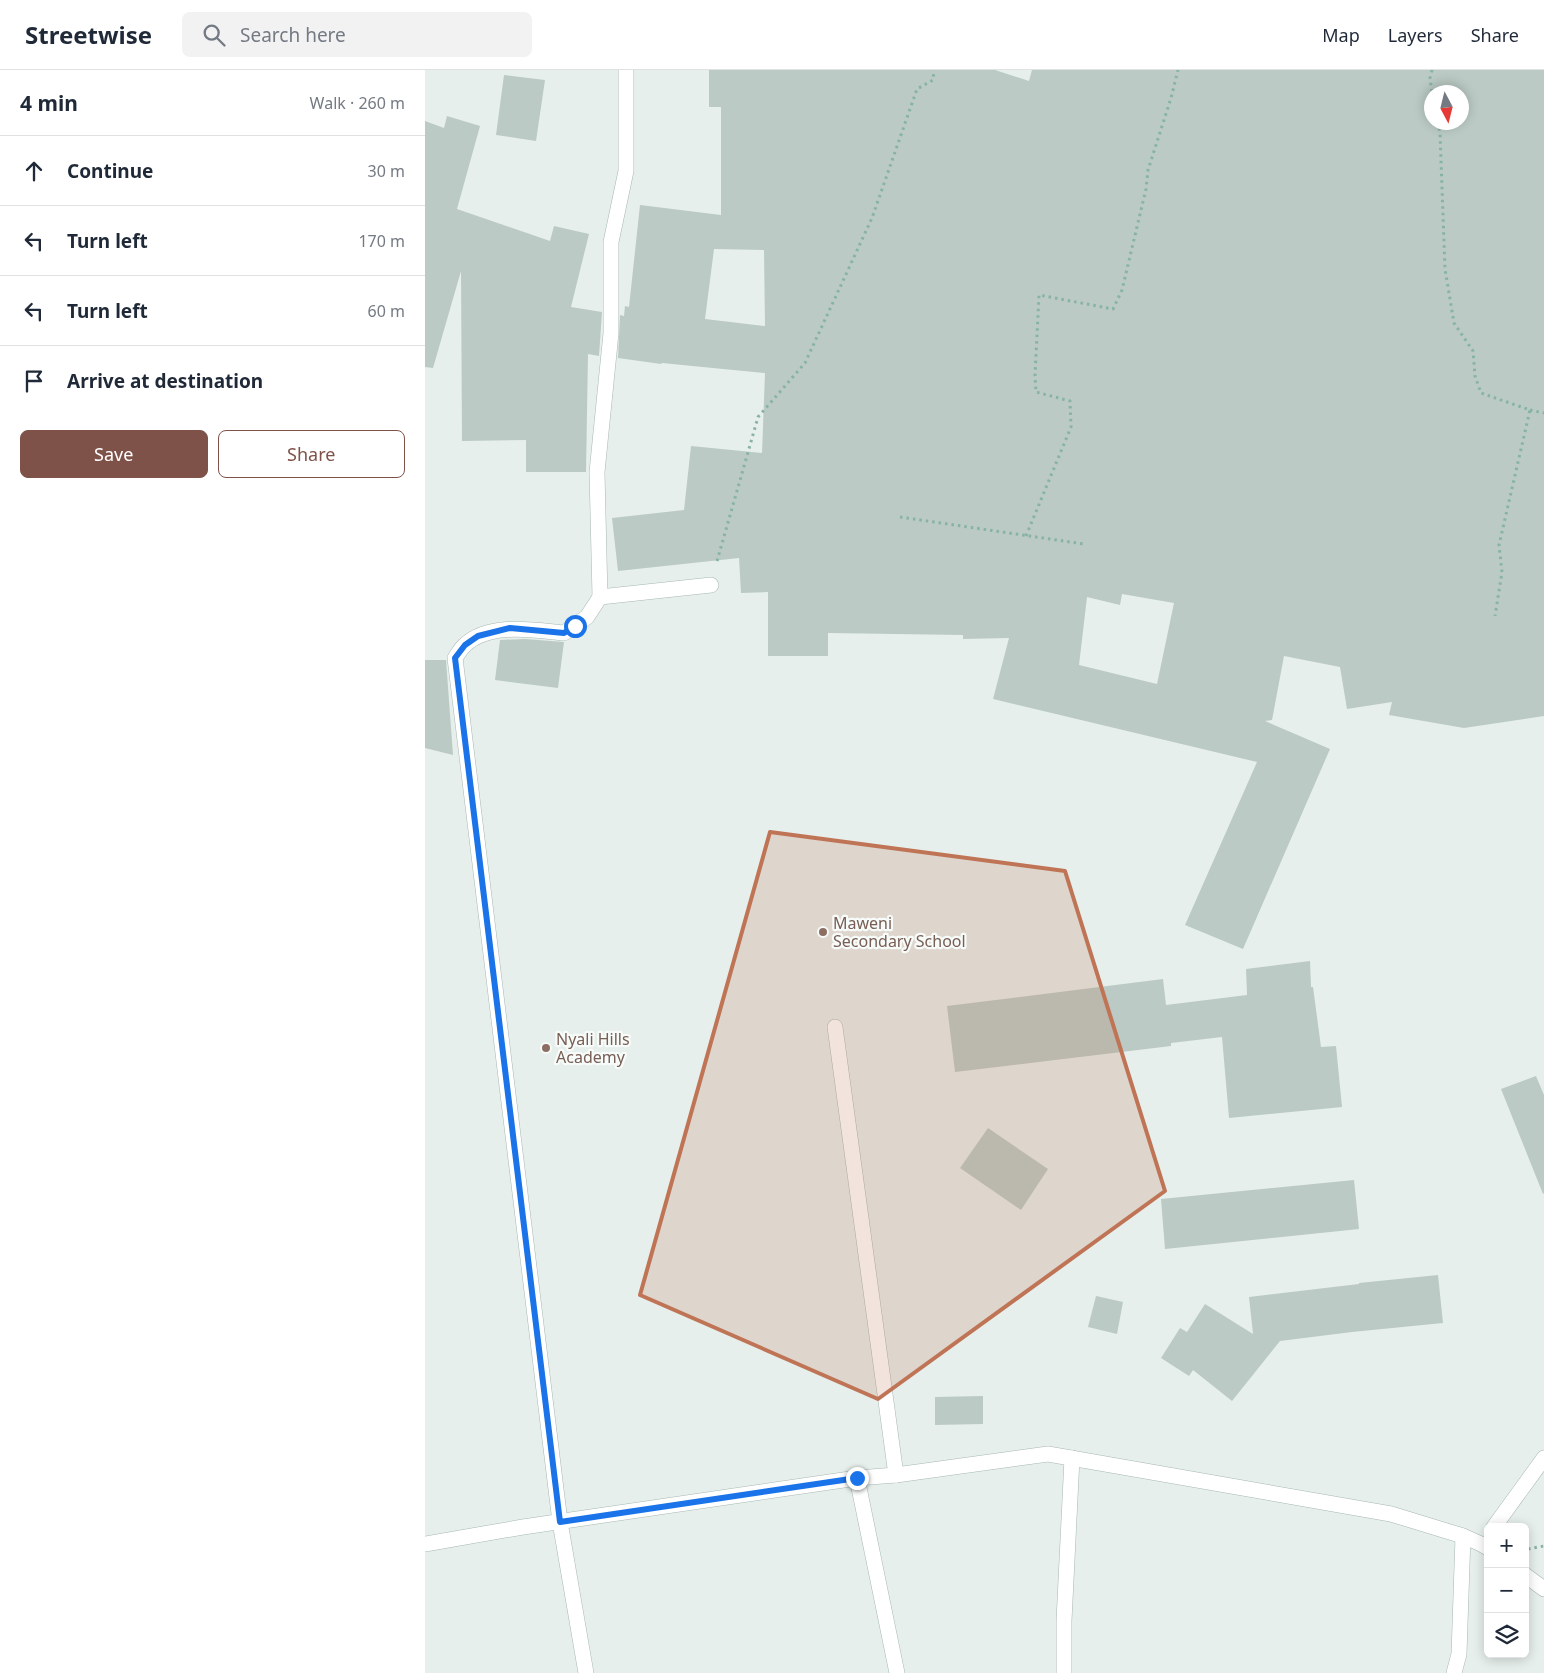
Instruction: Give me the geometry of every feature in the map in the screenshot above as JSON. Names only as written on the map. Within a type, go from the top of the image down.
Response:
[{"type":"street","points":[[586,1673],[560,1522],[455,658],[465,645],[478,636],[510,628],[564,633],[587,617],[600,597],[597,472],[611,333],[611,242],[626,171],[626,70]]},
{"type":"street","points":[[600,597],[711,585]]},
{"type":"street","points":[[835,1027],[897,1475]]},
{"type":"street","points":[[425,1544],[857,1478],[897,1475],[1048,1454],[1391,1514],[1484,1541]]},
{"type":"street","points":[[1064,1673],[1064,1621],[1072,1458]]},
{"type":"street","points":[[1497,1523],[1544,1458]]},
{"type":"street","points":[[857,1478],[897,1673]]},
{"type":"street","points":[[1454,1673],[1459,1654],[1463,1536]]},
{"type":"street","points":[[1529,1578],[1544,1589]]},
{"type":"path","points":[[711,585],[758,416],[805,363],[872,218],[917,88],[933,80],[934,70]]},
{"type":"path","points":[[1026,536],[1071,427],[1070,401],[1036,392],[1039,295],[1113,309],[1122,290],[1147,189],[1148,170],[1179,70]]},
{"type":"path","points":[[1431,85],[1432,70]]},
{"type":"path","points":[[1439,130],[1445,269],[1453,323],[1473,351],[1475,376],[1481,393],[1544,413]]},
{"type":"path","points":[[1495,616],[1502,572],[1499,545],[1530,410]]},
{"type":"path","points":[[899,517],[1084,544]]},
{"type":"path","points":[[1529,1549],[1544,1546]]},
{"type":"highlighted area","points":[[770,832],[1065,871],[1165,1191],[878,1399],[640,1295]]},
{"type":"building","points":[[709,70],[995,70],[1029,81],[1032,70],[1544,70],[1544,716],[1464,728],[1389,715],[1392,702],[1347,709],[1340,667],[1284,656],[1272,720],[1265,721],[1330,749],[1243,949],[1185,925],[1257,762],[993,699],[1009,638],[963,639],[963,635],[828,633],[828,656],[768,656],[768,592],[741,593],[739,558],[618,571],[612,518],[684,510],[691,446],[762,453],[765,373],[661,364],[618,358],[620,315],[624,316],[625,306],[629,307],[640,205],[721,215],[721,107],[709,107]],"holes":[[[714,249],[764,250],[765,326],[705,319]],[[1122,594],[1174,603],[1157,684],[1079,665],[1087,597],[1120,605]]]},
{"type":"building","points":[[504,75],[545,80],[536,141],[496,135]]},
{"type":"building","points":[[447,116],[480,126],[457,209],[550,241],[554,226],[589,234],[571,307],[602,312],[599,356],[588,354],[586,472],[526,472],[526,440],[462,441],[461,271],[433,368],[425,367],[425,121],[444,128]]},
{"type":"building","points":[[525,639],[564,642],[558,688],[495,680],[500,640]]},
{"type":"building","points":[[425,660],[446,660],[453,755],[425,748]]},
{"type":"building","points":[[1310,961],[1311,987],[1313,987],[1321,1047],[1336,1046],[1342,1107],[1229,1118],[1222,1037],[1171,1043],[1171,1046],[955,1072],[947,1006],[1163,979],[1166,1005],[1247,995],[1246,969]]},
{"type":"building","points":[[1536,1076],[1544,1095],[1543,1194],[1501,1089]]},
{"type":"building","points":[[988,1128],[1048,1169],[1021,1210],[960,1168]]},
{"type":"building","points":[[1354,1180],[1359,1229],[1165,1249],[1161,1199]]},
{"type":"building","points":[[1438,1275],[1443,1323],[1280,1341],[1232,1401],[1193,1370],[1189,1376],[1161,1358],[1180,1328],[1187,1332],[1205,1304],[1253,1334],[1249,1297]]},
{"type":"building","points":[[1096,1296],[1123,1302],[1117,1334],[1088,1327]]},
{"type":"building","points":[[983,1396],[983,1424],[935,1425],[935,1397]]},
{"type":"place","name":"Maweni Secondary School","points":[[823,932]]},
{"type":"place","name":"Nyali Hills Academy","points":[[546,1048]]},
{"type":"route","points":[[575,626],[564,633],[510,628],[478,636],[465,645],[455,658],[560,1522],[857,1478]]}]
